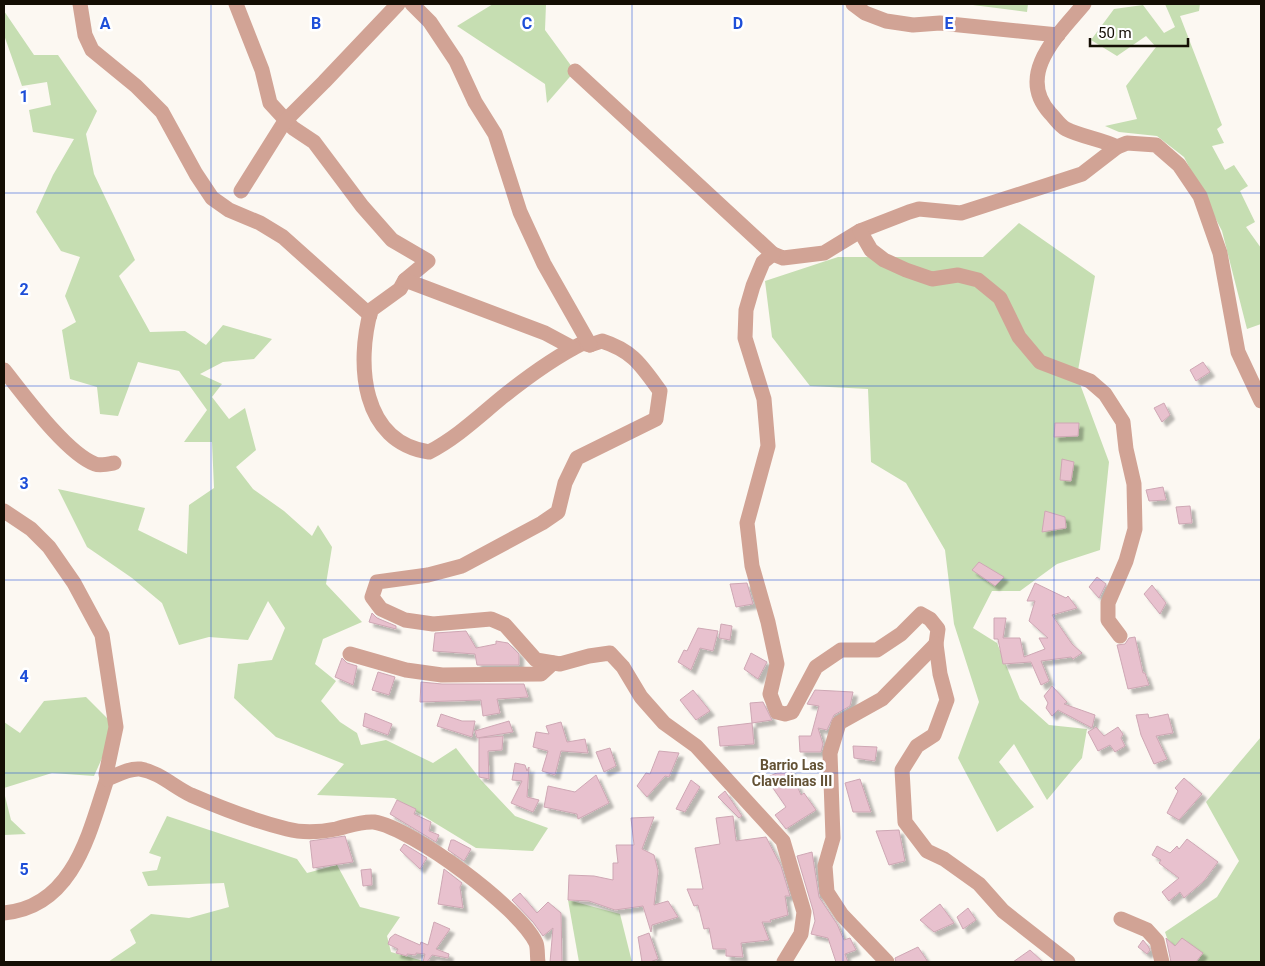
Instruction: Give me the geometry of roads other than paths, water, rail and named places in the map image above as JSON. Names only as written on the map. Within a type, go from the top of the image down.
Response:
[{"type":"street","points":[[80,4],[85,34],[92,50],[136,86],[162,112],[196,174],[212,198],[229,210],[283,237],[370,314]]},
{"type":"street","points":[[236,4],[262,70],[270,103],[285,120],[314,142],[362,206],[392,240],[428,261],[405,280],[400,289],[371,310],[364,340],[363,366],[368,395],[379,420],[390,435],[411,449],[429,452],[477,420],[520,383],[583,343],[590,345],[602,341],[621,347],[641,366],[660,391],[656,419],[577,458],[565,484],[558,512],[542,523],[462,566],[428,575],[377,582],[372,596],[381,609],[405,620],[433,624],[491,619],[505,625],[536,660],[560,664],[589,656],[610,653],[623,666],[641,697],[664,723],[696,746],[782,841],[804,912],[801,934],[784,962]]},
{"type":"street","points":[[241,191],[285,120],[398,4]]},
{"type":"street","points":[[412,4],[430,22],[456,62],[475,102],[495,134],[520,212],[544,264],[590,345]]},
{"type":"street","points":[[853,4],[864,12],[886,21],[913,26],[940,23],[1058,35]]},
{"type":"street","points":[[1084,4],[1058,35],[1037,68],[1035,86],[1044,106],[1065,129],[1101,139],[1117,148]]},
{"type":"street","points":[[574,72],[773,254],[783,258],[824,253],[860,231],[919,209],[961,213],[1028,193],[1082,174],[1117,148],[1127,143],[1156,145],[1179,165],[1200,196],[1220,254],[1238,352],[1261,401]]},
{"type":"street","points":[[860,231],[871,250],[884,260],[906,270],[932,279],[958,275],[978,280],[1000,298],[1019,337],[1040,362],[1090,381],[1105,394],[1123,422],[1126,449],[1134,484],[1135,529],[1122,571],[1108,603],[1108,620],[1120,636]]},
{"type":"street","points":[[773,254],[764,262],[753,286],[746,310],[745,338],[764,399],[768,446],[747,523],[752,566],[768,622],[776,664],[770,694],[777,712],[785,714],[792,712],[816,667],[842,650],[877,650],[901,634],[921,614],[930,620],[938,629],[936,644],[940,674],[947,700],[934,735],[917,746],[902,770],[905,822],[927,851],[944,859],[979,884],[1003,911],[1068,962]]},
{"type":"street","points":[[405,280],[545,333],[573,348]]},
{"type":"street","points":[[4,370],[76,453],[97,465],[114,463]]},
{"type":"street","points":[[4,512],[31,529],[50,546],[74,583],[102,635],[116,727],[106,774],[107,779],[80,858],[65,880],[50,896],[28,908],[4,912]]},
{"type":"street","points":[[888,962],[842,916],[827,892],[825,866],[833,838],[830,753],[840,723],[882,699],[936,644]]},
{"type":"street","points":[[350,654],[406,670],[442,676],[541,674],[554,663]]},
{"type":"street","points":[[107,779],[122,772],[140,769],[163,778],[189,794],[211,803],[290,830],[315,832],[356,823],[374,822],[389,828],[465,872],[510,911],[536,944],[538,962]]},
{"type":"street","points":[[1121,919],[1146,930],[1158,941],[1162,962]]},
{"type":"district","name":"Barrio Las Clavelinas III","points":[[792,774]]}]
